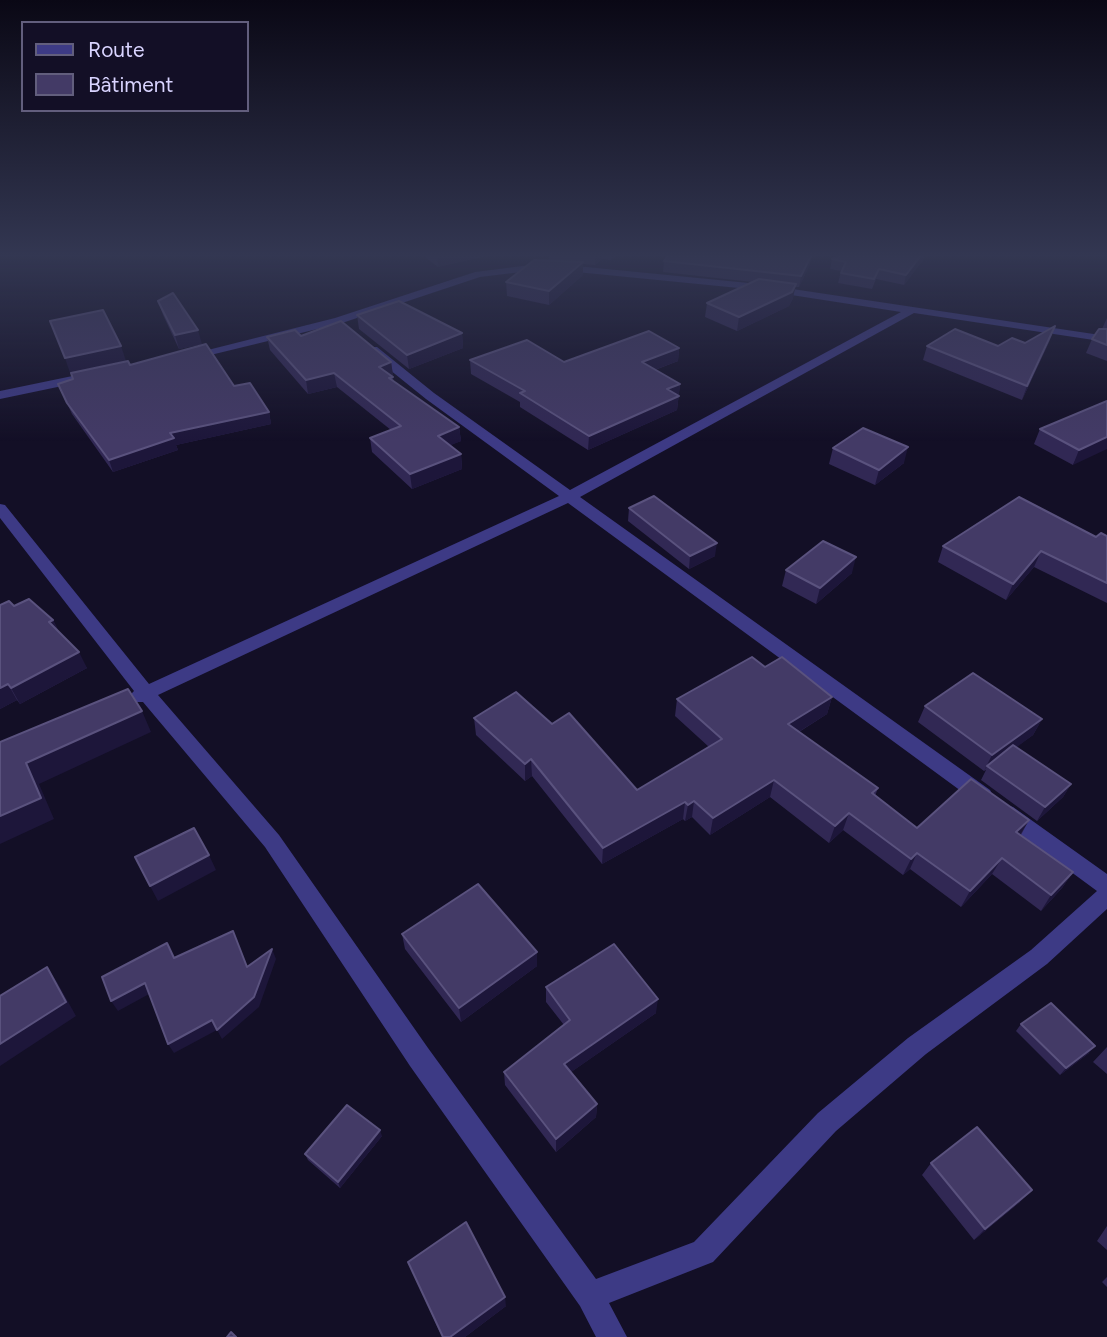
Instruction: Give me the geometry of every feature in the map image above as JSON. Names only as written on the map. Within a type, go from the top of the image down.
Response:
[{"type":"street","points":[[176,359],[352,316]]},
{"type":"street","points":[[122,704],[569,497],[901,316]]},
{"type":"street","points":[[962,316],[1107,339]]},
{"type":"street","points":[[338,321],[430,396],[1107,886]]},
{"type":"street","points":[[0,395],[95,376]]},
{"type":"street","points":[[0,508],[146,692],[272,841],[419,1057],[590,1296],[611,1337]]},
{"type":"street","points":[[590,1296],[703,1252],[827,1122],[917,1046],[1039,957],[1107,895]]},
{"type":"building","points":[[72,316],[106,316],[121,346],[65,358],[50,321]]},
{"type":"building","points":[[166,316],[189,316],[198,330],[175,335]]},
{"type":"building","points":[[359,316],[429,316],[462,333],[407,355]]},
{"type":"building","points":[[341,321],[391,362],[379,367],[393,377],[389,378],[459,427],[438,436],[461,454],[410,474],[370,438],[401,426],[334,373],[306,380],[267,337],[295,330],[301,336]]},
{"type":"building","points":[[1055,326],[1027,386],[927,346],[955,329],[998,346],[1012,338],[1025,343]]},
{"type":"building","points":[[1099,329],[1107,329],[1107,345],[1092,339]]},
{"type":"building","points":[[649,331],[679,348],[642,362],[680,384],[667,389],[679,396],[589,436],[520,393],[525,391],[470,360],[527,340],[564,362]]},
{"type":"building","points":[[206,344],[234,386],[250,383],[269,412],[170,433],[174,438],[109,460],[67,403],[58,384],[73,379],[71,373],[128,361],[130,365]]},
{"type":"building","points":[[1107,401],[1107,437],[1079,450],[1040,429]]},
{"type":"building","points":[[863,428],[908,447],[879,470],[833,448]]},
{"type":"building","points":[[654,496],[717,543],[690,556],[629,508]]},
{"type":"building","points":[[1019,497],[1096,537],[1101,533],[1107,536],[1107,583],[1041,551],[1013,584],[943,546]]},
{"type":"building","points":[[823,541],[856,557],[820,588],[786,570]]},
{"type":"building","points":[[29,599],[53,620],[49,622],[79,652],[11,688],[8,684],[0,688],[0,605],[9,601],[14,606]]},
{"type":"building","points":[[752,657],[765,667],[782,657],[832,697],[788,724],[878,788],[872,793],[917,828],[971,779],[1029,820],[1016,832],[1073,872],[1051,895],[1002,858],[970,891],[917,853],[911,859],[849,813],[835,826],[774,780],[713,818],[694,801],[688,805],[685,802],[603,848],[531,759],[525,764],[474,718],[516,692],[552,724],[569,713],[637,790],[722,739],[677,699]]},
{"type":"building","points":[[973,673],[1042,719],[992,755],[925,706]]},
{"type":"building","points":[[128,689],[142,711],[26,763],[41,798],[0,816],[0,742]]},
{"type":"building","points":[[1013,745],[1071,784],[1045,807],[987,766]]},
{"type":"building","points":[[194,828],[209,855],[150,886],[135,857]]},
{"type":"building","points":[[478,884],[537,952],[459,1008],[402,934]]},
{"type":"building","points":[[233,931],[247,967],[272,949],[254,997],[217,1030],[212,1020],[168,1044],[145,983],[111,1001],[102,977],[167,943],[174,958]]},
{"type":"building","points":[[614,944],[658,999],[564,1064],[597,1104],[556,1139],[504,1072],[570,1020],[546,987]]},
{"type":"building","points":[[47,967],[66,1002],[0,1044],[0,996]]},
{"type":"building","points":[[1051,1003],[1095,1046],[1066,1068],[1021,1024]]},
{"type":"building","points":[[347,1105],[380,1130],[338,1182],[305,1154]]},
{"type":"building","points":[[977,1127],[1032,1190],[985,1229],[931,1163]]},
{"type":"building","points":[[466,1222],[505,1297],[450,1337],[443,1337],[408,1262]]}]
